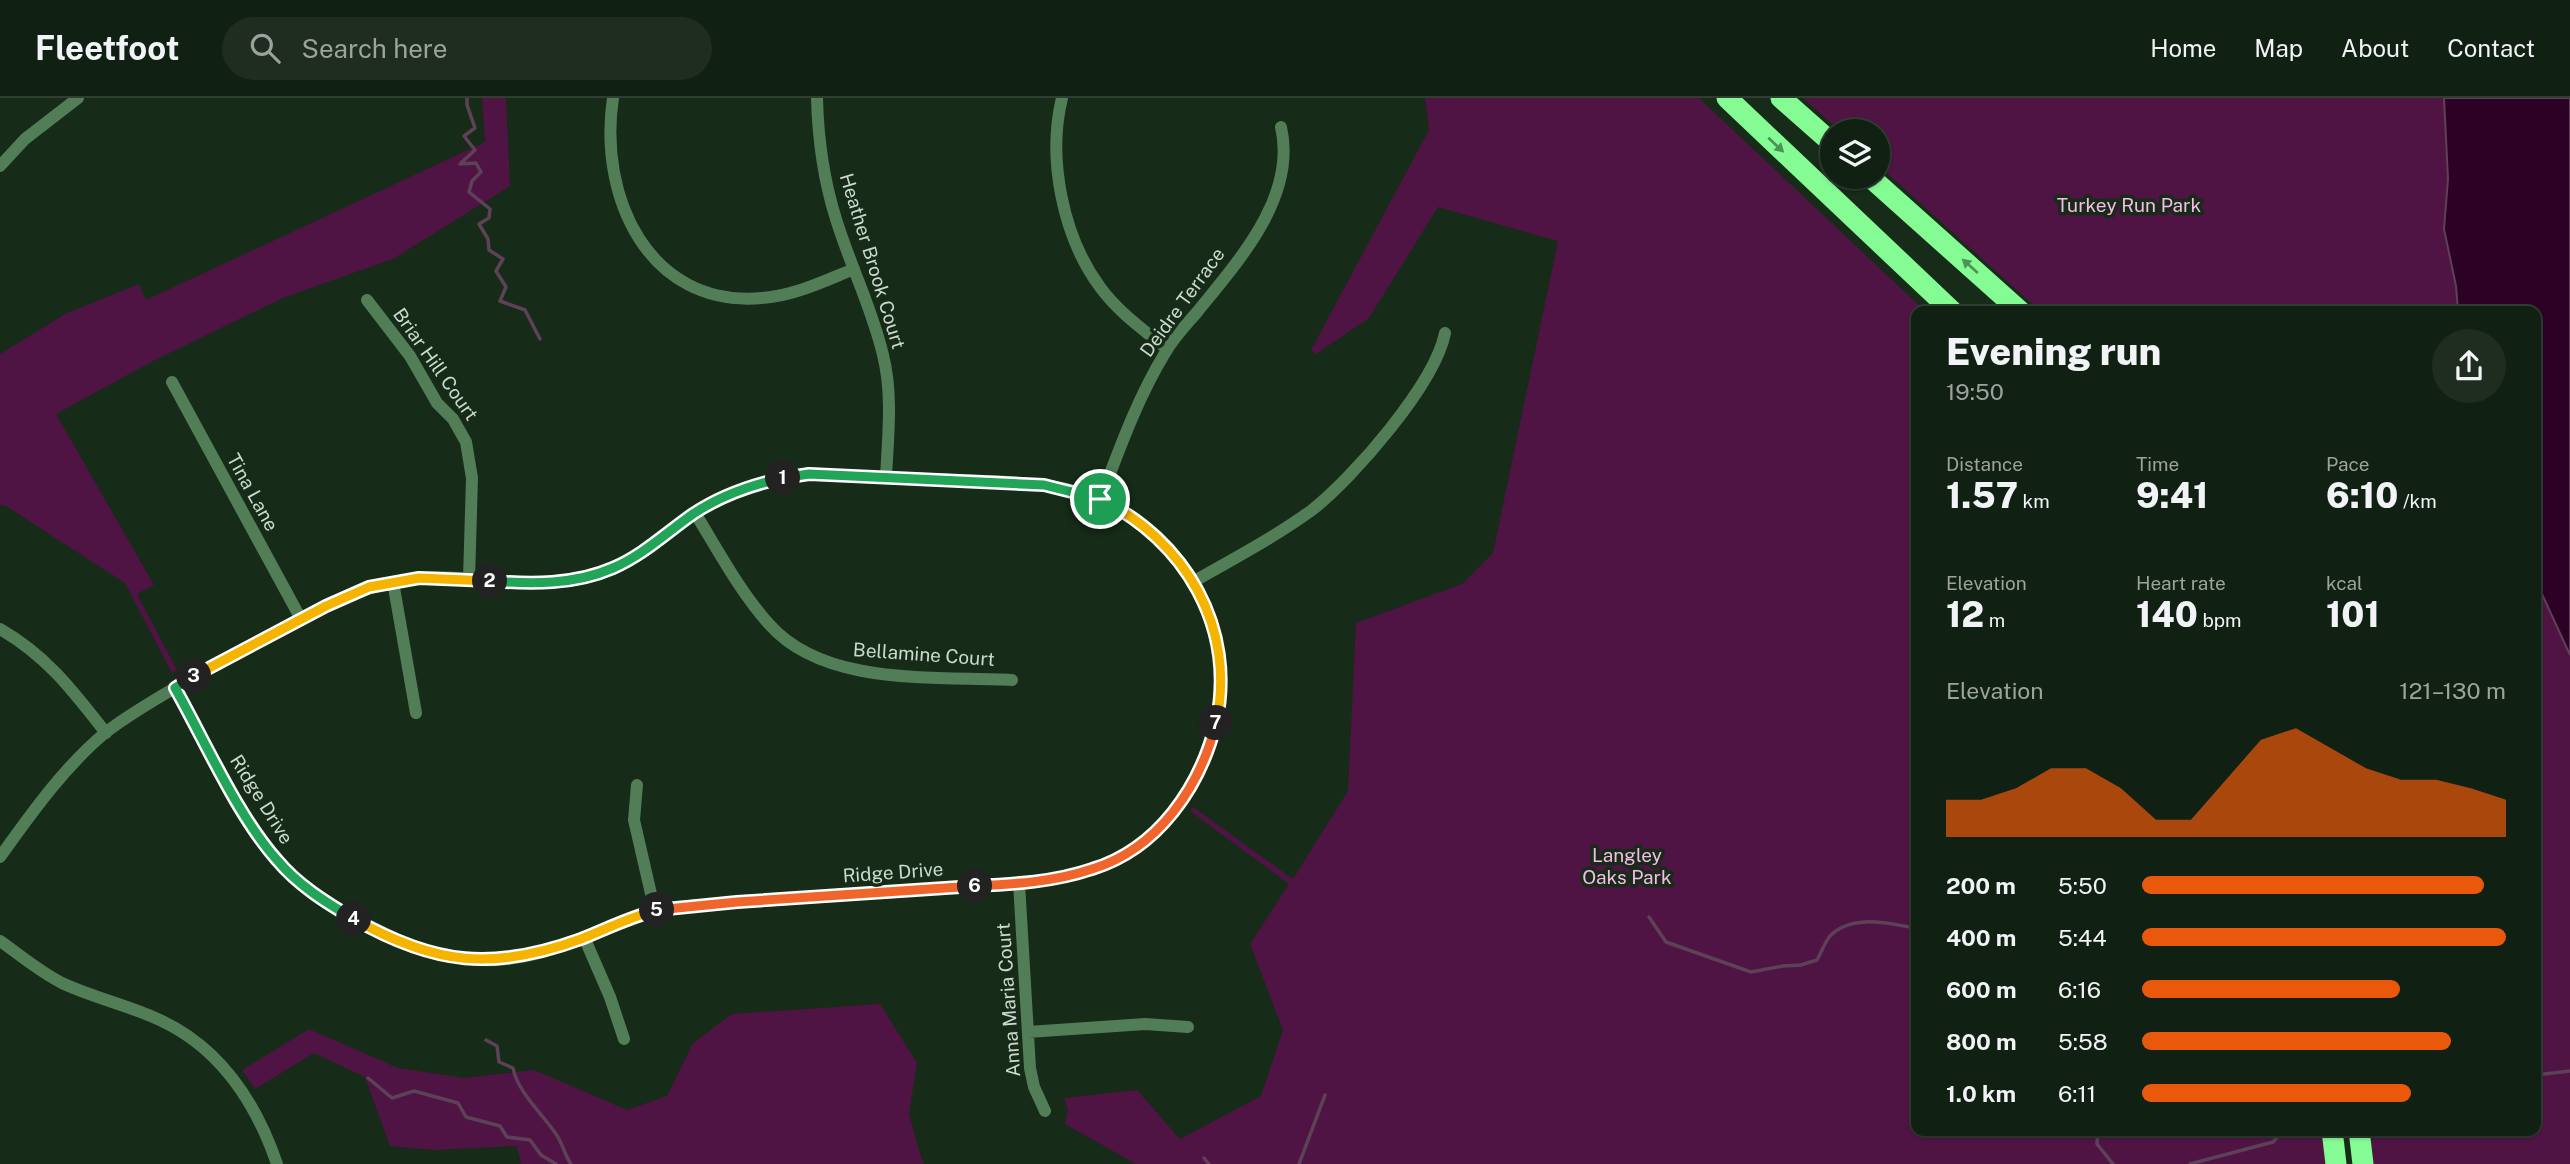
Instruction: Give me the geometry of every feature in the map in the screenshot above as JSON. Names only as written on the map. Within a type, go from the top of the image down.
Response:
[{"type":"highway","points":[[1727,98],[1947,306]]},
{"type":"highway","points":[[1781,98],[1820,132]]},
{"type":"highway","points":[[1883,189],[2014,306]]},
{"type":"highway","points":[[2333,1136],[2336,1164]]},
{"type":"highway","points":[[2360,1136],[2363,1164]]},
{"type":"street","points":[[0,166],[25,139],[78,98]]},
{"type":"street","points":[[613,98],[610,138],[617,194],[636,235],[657,261],[672,273],[717,295],[762,299],[801,290],[854,269]]},
{"type":"street","name":"Heather Brook Court","points":[[817,98],[819,137],[829,193],[876,331],[886,369],[889,428],[886,477]]},
{"type":"street","points":[[1062,98],[1058,128],[1058,176],[1067,220],[1076,244],[1088,268],[1114,303],[1167,349]]},
{"type":"street","name":"Deidre Terrace","points":[[1100,499],[1145,390],[1167,349],[1258,231],[1275,199],[1284,167],[1285,151],[1281,127]]},
{"type":"street","name":"Briar Hill Court","points":[[367,300],[410,356],[437,403],[453,419],[466,442],[472,478],[469,579]]},
{"type":"street","points":[[1193,582],[1282,530],[1331,493],[1401,415],[1437,360],[1445,333]]},
{"type":"street","name":"Tina Lane","points":[[172,382],[301,619]]},
{"type":"street","name":"Ridge Drive","points":[[0,857],[69,770],[106,733],[175,688],[353,593],[393,582],[430,578],[539,583],[589,577],[631,560],[695,513],[737,491],[809,474],[1044,485],[1100,499],[1138,520],[1154,534],[1170,550],[1193,582],[1214,632],[1220,674],[1220,696],[1214,731],[1192,786],[1163,824],[1116,859],[1074,875],[1019,883],[674,907],[655,911],[528,956],[483,960],[431,953],[392,937],[334,907],[295,878],[264,844],[237,801],[175,688]]},
{"type":"street","name":"Bellamine Court","points":[[695,513],[768,624],[780,636],[803,651],[830,663],[864,673],[1012,680]]},
{"type":"street","points":[[393,582],[416,713]]},
{"type":"street","points":[[0,629],[36,653],[55,670],[106,733]]},
{"type":"street","points":[[637,785],[634,820],[655,911]]},
{"type":"street","name":"Anna Maria Court","points":[[1019,883],[1030,1068],[1034,1087],[1045,1111]]},
{"type":"street","points":[[584,937],[610,997],[624,1039]]},
{"type":"street","points":[[0,941],[59,981],[153,1017],[196,1041],[214,1055],[242,1090],[264,1129],[277,1164]]},
{"type":"street","points":[[1028,1032],[1145,1024],[1188,1027]]},
{"type":"green space","points":[[482,98],[506,98],[510,186],[393,259],[285,297],[153,361],[56,414],[154,585],[137,594],[177,670],[172,673],[125,583],[6,506],[0,505],[0,354],[67,313],[139,284],[146,300],[485,142]]},
{"type":"green space","name":"Langley Oaks Park","points":[[1425,98],[1699,98],[1920,306],[1911,306],[1911,1136],[2324,1136],[2327,1164],[1136,1164],[1065,1124],[1068,1110],[1064,1098],[1137,1090],[1180,1139],[1261,1096],[1283,1030],[1250,944],[1289,884],[1190,811],[1193,807],[1293,879],[1348,791],[1356,623],[1462,584],[1493,553],[1558,241],[1438,207],[1369,318],[1316,354],[1311,350],[1429,130]]},
{"type":"green space","name":"Turkey Run Park","points":[[1803,98],[2444,98],[2448,179],[2444,229],[2458,306],[2034,306],[1890,176],[1890,119],[1827,119]]},
{"type":"green space","points":[[2541,592],[2570,655],[2570,1164],[2373,1164],[2370,1136],[2541,1136]]},
{"type":"green space","points":[[880,1004],[917,1063],[909,1114],[924,1164],[521,1164],[517,1146],[434,1150],[390,1146],[365,1077],[314,1053],[255,1089],[242,1070],[309,1029],[398,1068],[464,1078],[534,1070],[627,1110],[667,1096],[693,1043],[732,1014]]},
{"type":"shaded area","points":[[2444,98],[2570,98],[2570,655],[2541,592],[2541,306],[2458,306],[2444,229],[2448,179]]},
{"type":"waterway","points":[[467,98],[475,128],[464,136],[475,150],[460,164],[476,163],[481,172],[472,181],[469,192],[490,209],[489,218],[479,224],[488,239],[489,250],[503,259],[496,271],[506,287],[500,301],[525,310],[540,339]]},
{"type":"waterway","points":[[1649,917],[1666,942],[1751,972],[1817,960],[1830,936],[1849,924],[1871,922],[1911,927]]},
{"type":"waterway","points":[[486,1040],[497,1046],[499,1062],[513,1068],[520,1086],[556,1134],[571,1164]]},
{"type":"waterway","points":[[2541,1074],[2570,1071]]},
{"type":"waterway","points":[[368,1078],[392,1098],[414,1091],[458,1103],[466,1117],[500,1126],[507,1137],[530,1140],[541,1155],[556,1164]]},
{"type":"waterway","points":[[1299,1164],[1325,1095]]},
{"type":"waterway","points":[[2098,1136],[2097,1144],[2113,1164]]},
{"type":"waterway","points":[[2190,1164],[2273,1142],[2278,1136]]},
{"type":"waterway","points":[[1204,1158],[1209,1164]]},
{"type":"route","points":[[809,474],[1017,483],[1044,485],[1100,499],[1138,520],[1154,534],[1182,564],[1198,590],[1214,632],[1220,696],[1211,743],[1184,799],[1163,824],[1135,847],[1116,859],[1074,875],[1019,883],[674,907],[631,918],[528,956],[483,960],[431,953],[358,921],[334,907],[295,878],[277,860],[250,823],[175,688],[326,606],[369,587],[419,578],[539,583],[589,577],[631,560],[711,503],[737,491],[784,478],[809,474]]}]
